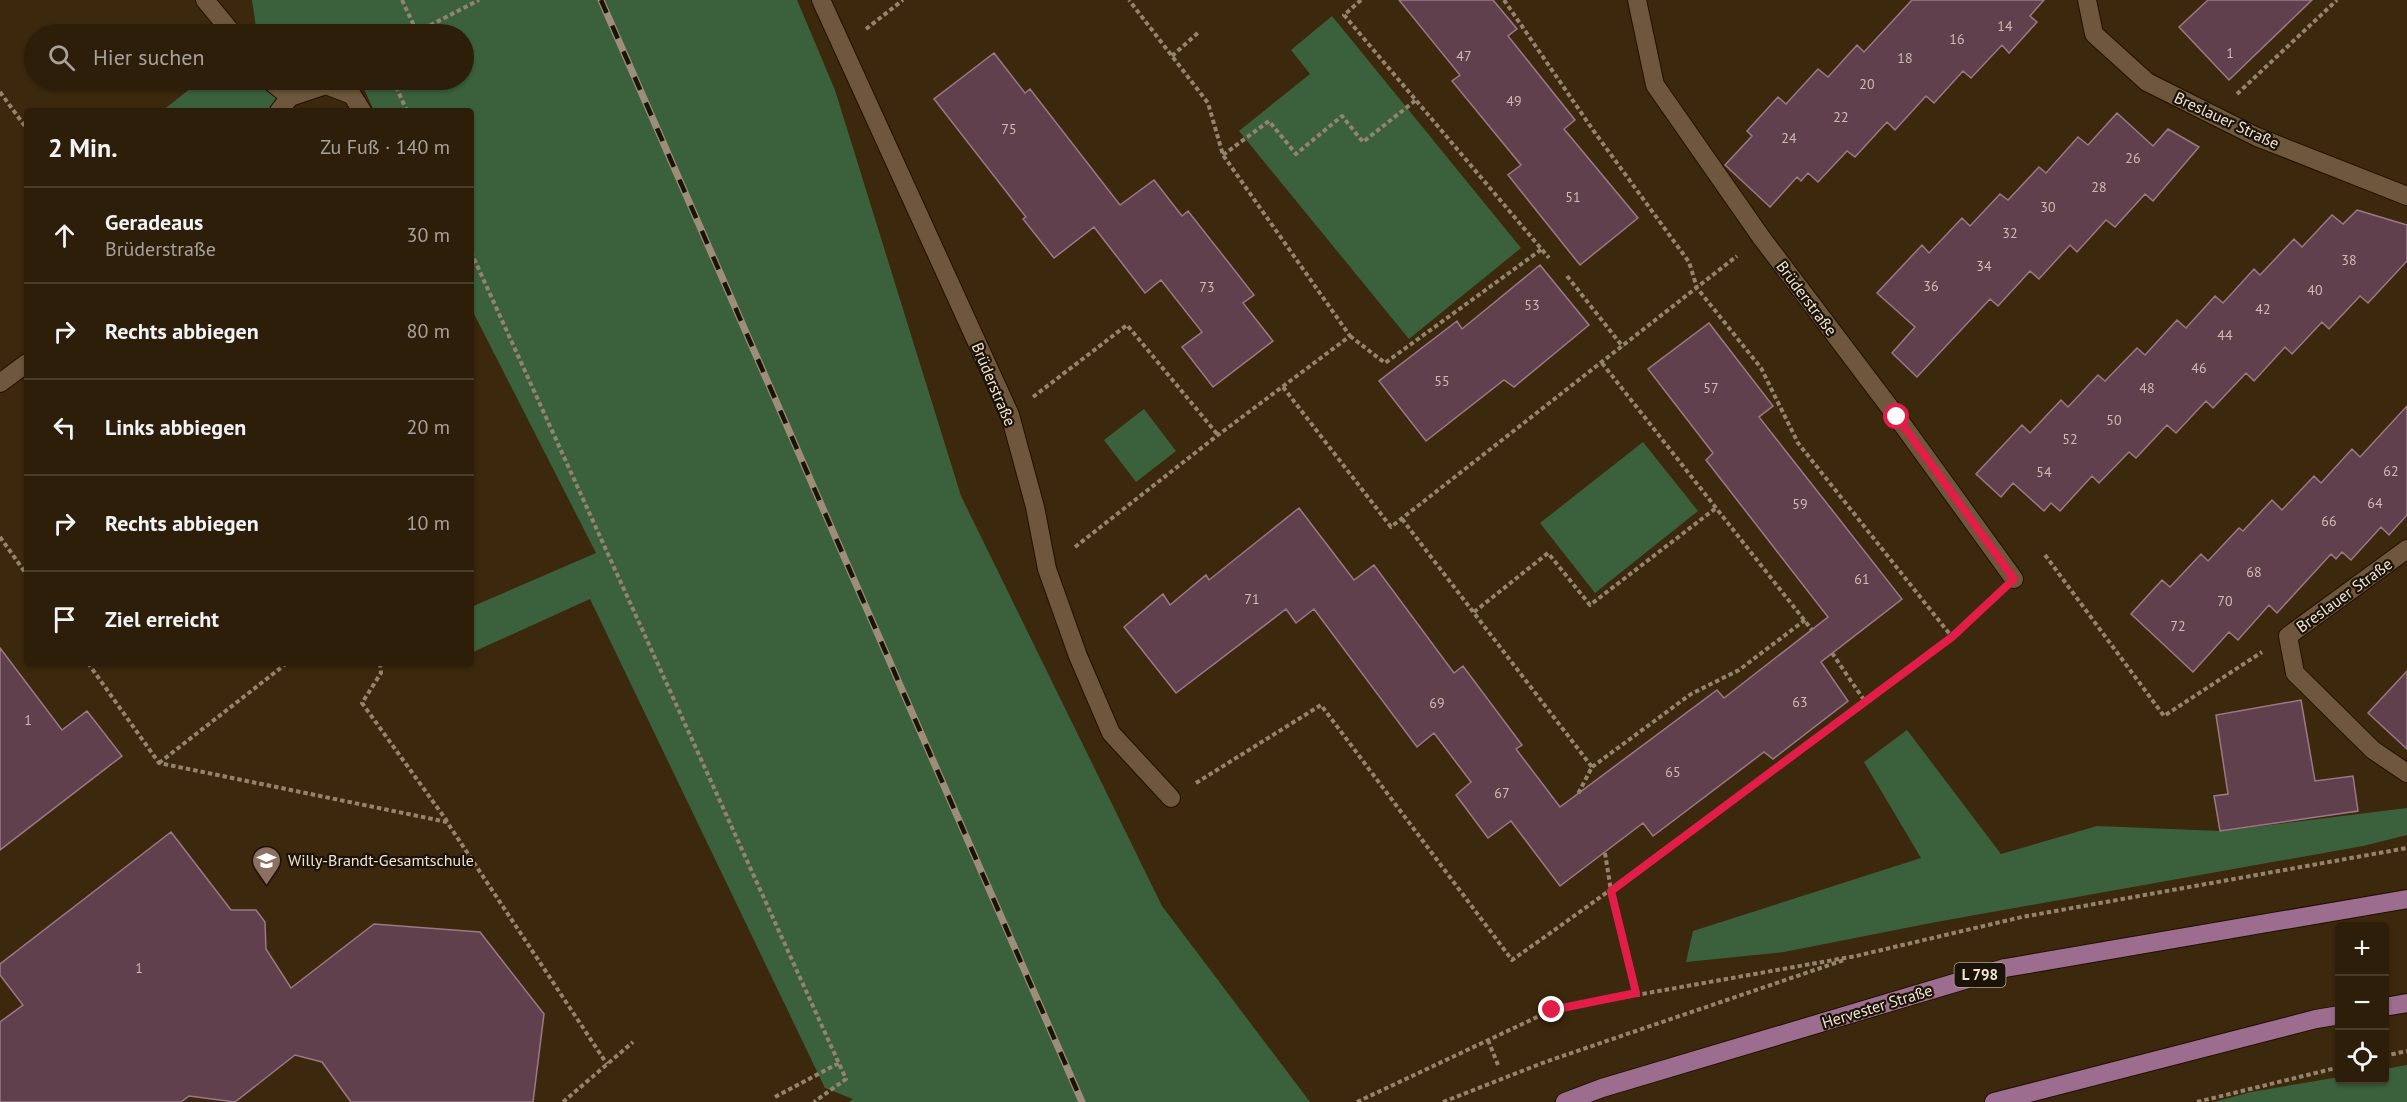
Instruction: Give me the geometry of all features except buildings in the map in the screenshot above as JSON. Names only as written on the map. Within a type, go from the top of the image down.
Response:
[{"type":"main road","name":"Hervester Straße","points":[[1565,1102],[1613,1085],[2005,968],[2407,899]]},
{"type":"main road","points":[[2389,1006],[2407,1003]]},
{"type":"main road","points":[[1994,1102],[2335,1016]]},
{"type":"street","points":[[205,0],[225,24]]},
{"type":"street","name":"Brüderstraße","points":[[821,0],[1010,415],[1035,507],[1047,569],[1078,656],[1111,733],[1171,798]]},
{"type":"street","name":"Brüderstraße","points":[[1637,0],[1655,84],[1761,237],[1897,417],[2014,579]]},
{"type":"street","name":"Breslauer Straße","points":[[2087,0],[2094,34],[2147,82],[2257,137],[2407,196]]},
{"type":"street","points":[[276,90],[284,104],[315,90]]},
{"type":"street","points":[[339,90],[352,95],[360,108]]},
{"type":"street","points":[[0,383],[24,365]]},
{"type":"street","name":"Breslauer Straße","points":[[2407,549],[2288,636],[2295,673],[2373,750],[2407,773]]},
{"type":"path","points":[[402,0],[413,24]]},
{"type":"path","points":[[433,24],[479,0]]},
{"type":"path","points":[[842,47],[903,0]]},
{"type":"path","points":[[1129,0],[1209,103],[1222,155],[1350,336],[1385,363],[1542,249]]},
{"type":"path","points":[[1361,0],[1344,15],[1549,258]]},
{"type":"path","points":[[1504,0],[1593,130],[1689,262],[1697,288],[1761,368],[1798,443],[1952,637]]},
{"type":"path","points":[[2215,116],[2337,0]]},
{"type":"path","points":[[1172,56],[1198,32]]},
{"type":"path","points":[[398,90],[406,108]]},
{"type":"path","points":[[0,92],[24,125]]},
{"type":"path","points":[[1222,155],[1269,121],[1296,154],[1342,116],[1363,142],[1416,100]]},
{"type":"path","points":[[1283,387],[1391,527],[1761,237]]},
{"type":"path","points":[[474,259],[846,1079],[814,1102]]},
{"type":"path","points":[[1567,276],[1623,347]]},
{"type":"path","points":[[1010,415],[1127,325],[1218,435]]},
{"type":"path","points":[[1047,569],[1218,435],[1350,336]]},
{"type":"path","points":[[1602,363],[1812,630]]},
{"type":"path","points":[[1474,612],[1548,553],[1590,606],[1716,508]]},
{"type":"path","points":[[1402,519],[1592,767]]},
{"type":"path","points":[[0,537],[24,571]]},
{"type":"path","points":[[2045,555],[2164,716],[2288,636]]},
{"type":"path","points":[[1171,798],[1321,705],[1512,960],[1611,891],[1866,703],[1952,637],[2014,579]]},
{"type":"path","points":[[1578,794],[1592,767],[1691,694],[1739,670],[1805,620]]},
{"type":"path","points":[[1832,653],[1866,703]]},
{"type":"path","points":[[90,666],[159,764],[447,822]]},
{"type":"path","points":[[159,764],[283,666]]},
{"type":"path","points":[[380,666],[381,673],[362,703],[447,822],[607,1064]]},
{"type":"path","points":[[1357,1102],[1552,1010],[1636,993],[1856,956],[2022,917],[2407,848]]},
{"type":"path","points":[[1605,853],[1611,891],[1636,993]]},
{"type":"path","points":[[1443,1102],[1545,1062],[1856,956]]},
{"type":"path","points":[[1488,1040],[1498,1065]]},
{"type":"path","points":[[563,1102],[633,1042]]},
{"type":"path","points":[[2389,1055],[2407,1051]]},
{"type":"path","points":[[775,1097],[839,1063]]},
{"type":"path","points":[[2197,1102],[2335,1068]]},
{"type":"green space","points":[[252,0],[797,0],[835,90],[961,496],[1162,906],[1310,1102],[849,1102],[853,1099],[825,1088],[590,599],[474,652],[474,606],[596,553],[474,314],[474,108],[373,108],[365,90],[474,90],[474,24],[256,24]]},
{"type":"green space","points":[[1332,16],[1521,248],[1409,339],[1239,131],[1310,74],[1291,50]]},
{"type":"green space","points":[[188,90],[294,90],[274,108],[166,108]]},
{"type":"green space","points":[[1144,409],[1176,451],[1136,482],[1104,440]]},
{"type":"green space","points":[[1643,442],[1698,511],[1595,593],[1540,523]]},
{"type":"green space","points":[[1907,730],[2001,854],[2097,826],[2220,831],[2407,808],[2407,835],[2363,846],[1936,922],[1784,952],[1686,962],[1693,931],[1921,858],[1864,762]]},
{"type":"green space","points":[[2407,1065],[2407,1102],[2214,1102],[2251,1092],[2335,1078],[2335,1084],[2389,1084],[2389,1068]]},
{"type":"railway","points":[[601,0],[1082,1102]]},
{"type":"place","name":"Willy-Brandt-Gesamtschule","points":[[267,886]]},
{"type":"route","points":[[1552,1010],[1636,993],[1611,891],[1952,637],[2014,579],[1897,417]]}]
